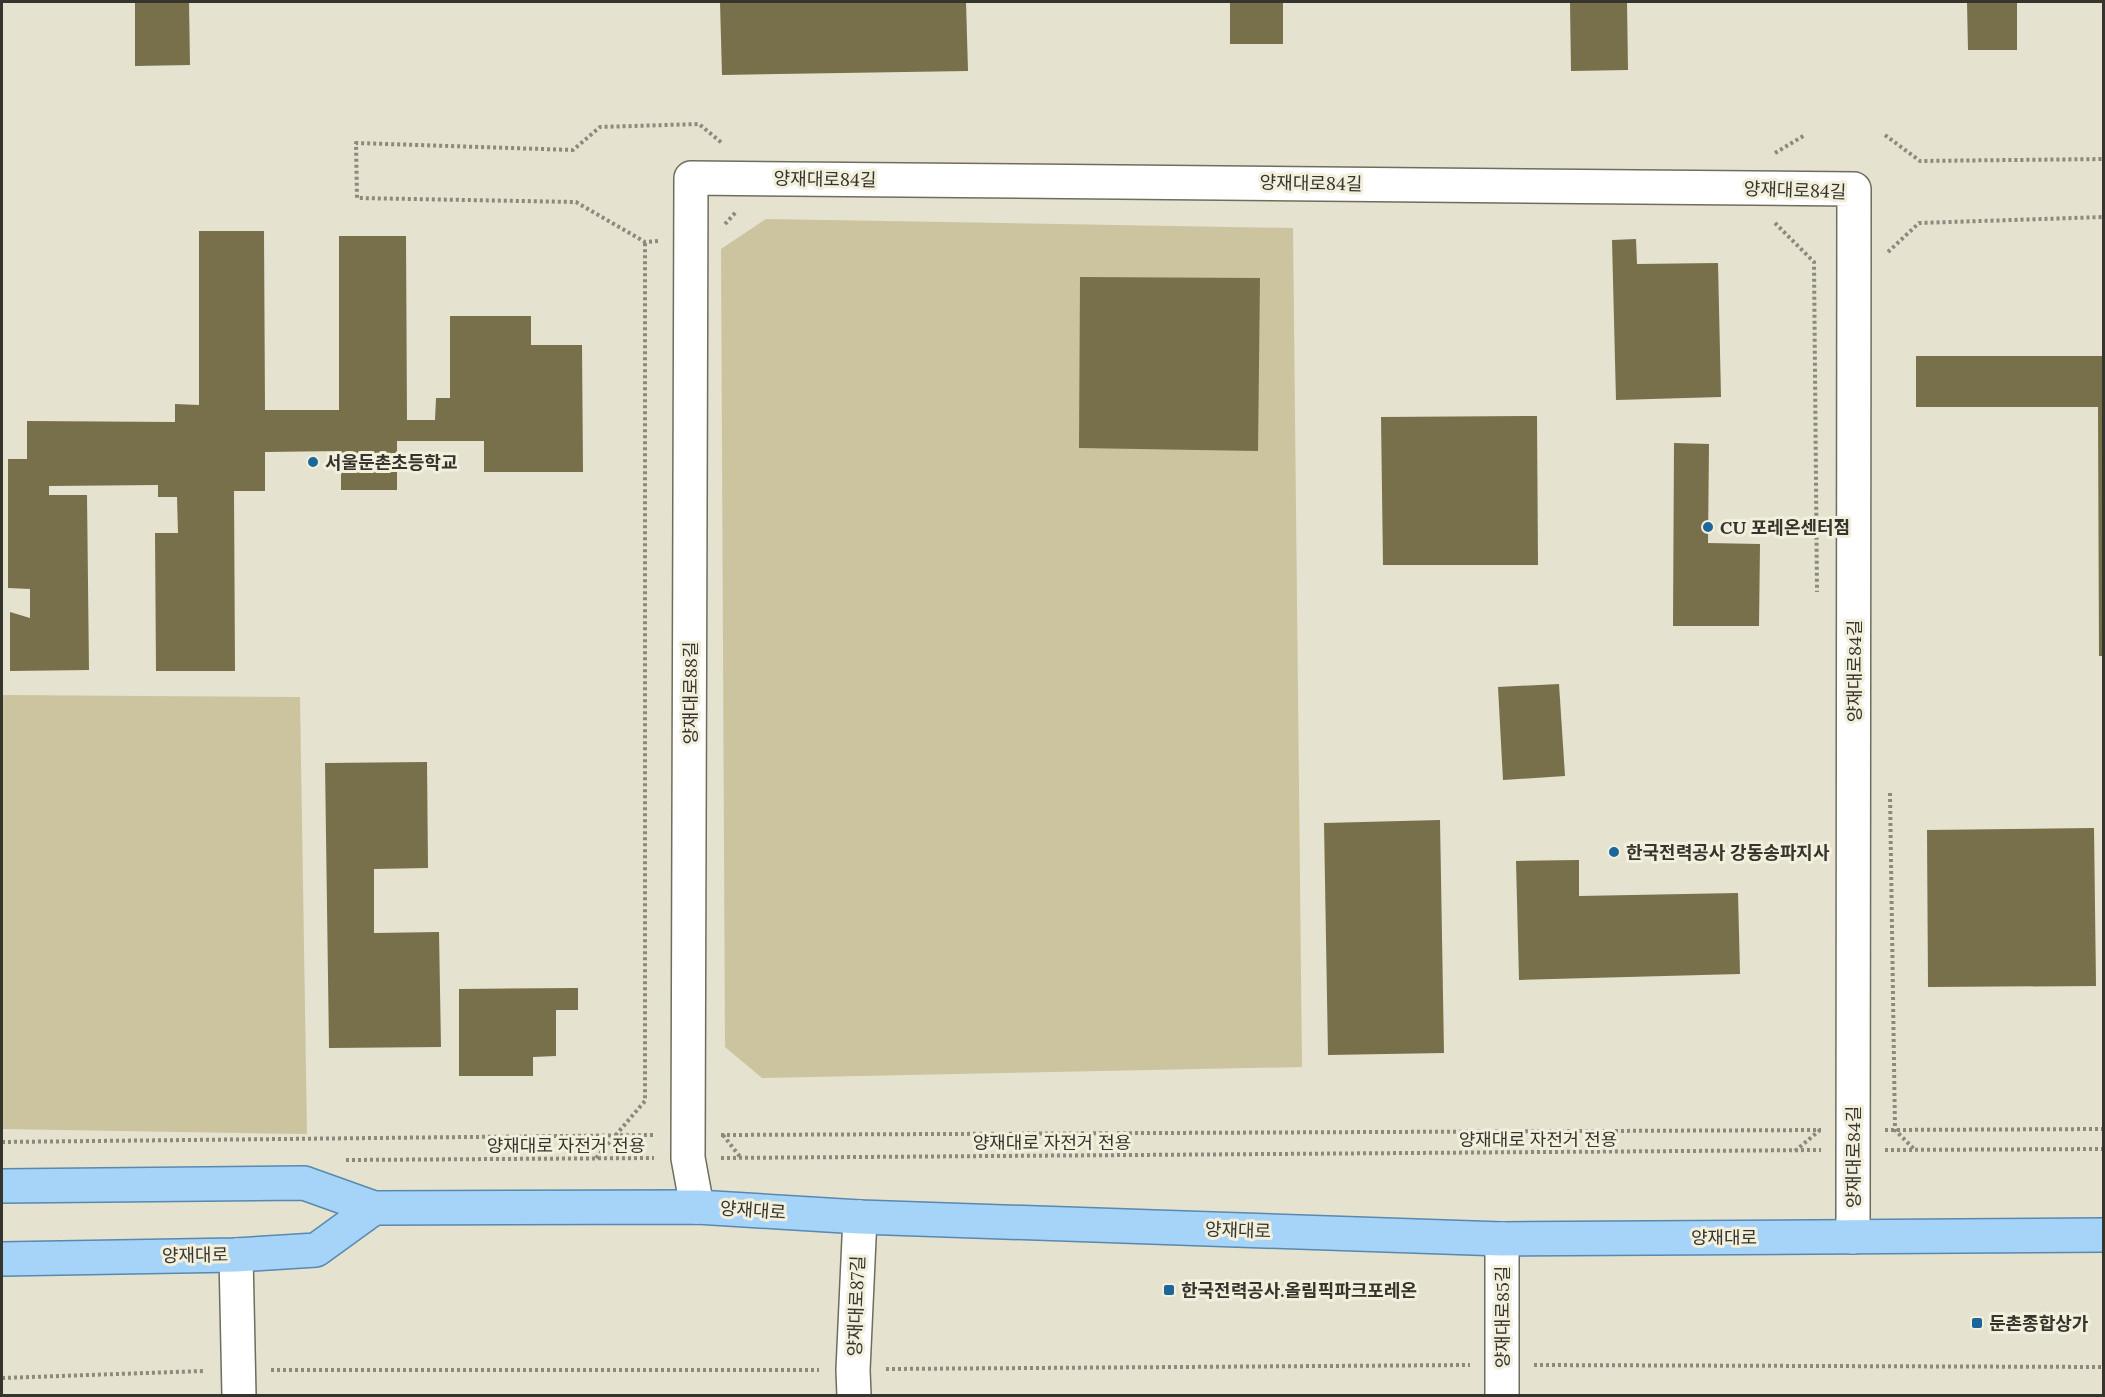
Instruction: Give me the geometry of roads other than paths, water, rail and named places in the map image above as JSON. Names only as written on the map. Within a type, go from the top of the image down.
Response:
[{"type":"main road","name":"양재대로","points":[[2,1186],[304,1183],[374,1208],[697,1207],[860,1217],[1502,1239],[2103,1235]]},
{"type":"main road","name":"양재대로","points":[[2,1258],[236,1255],[316,1250],[374,1208]]},
{"type":"street","name":"양재대로84길","points":[[691,178],[1854,189],[1854,1237]]},
{"type":"street","name":"양재대로88길","points":[[691,178],[688,1146],[697,1207]]},
{"type":"street","name":"양재대로87길","points":[[853,1383],[860,1217]]},
{"type":"street","name":"양재대로85길","points":[[1502,1239],[1502,1380]]},
{"type":"street","points":[[236,1255],[239,1383]]},
{"type":"place","name":"서울둔촌초등학교","points":[[313,462]]},
{"type":"place","name":"CU 포레온센터점","points":[[1708,527]]},
{"type":"place","name":"한국전력공사 강동송파지사","points":[[1614,852]]},
{"type":"place","name":"한국전력공사.올림픽파크포레온","points":[[1169,1290]]},
{"type":"place","name":"둔촌종합상가","points":[[1977,1323]]}]
